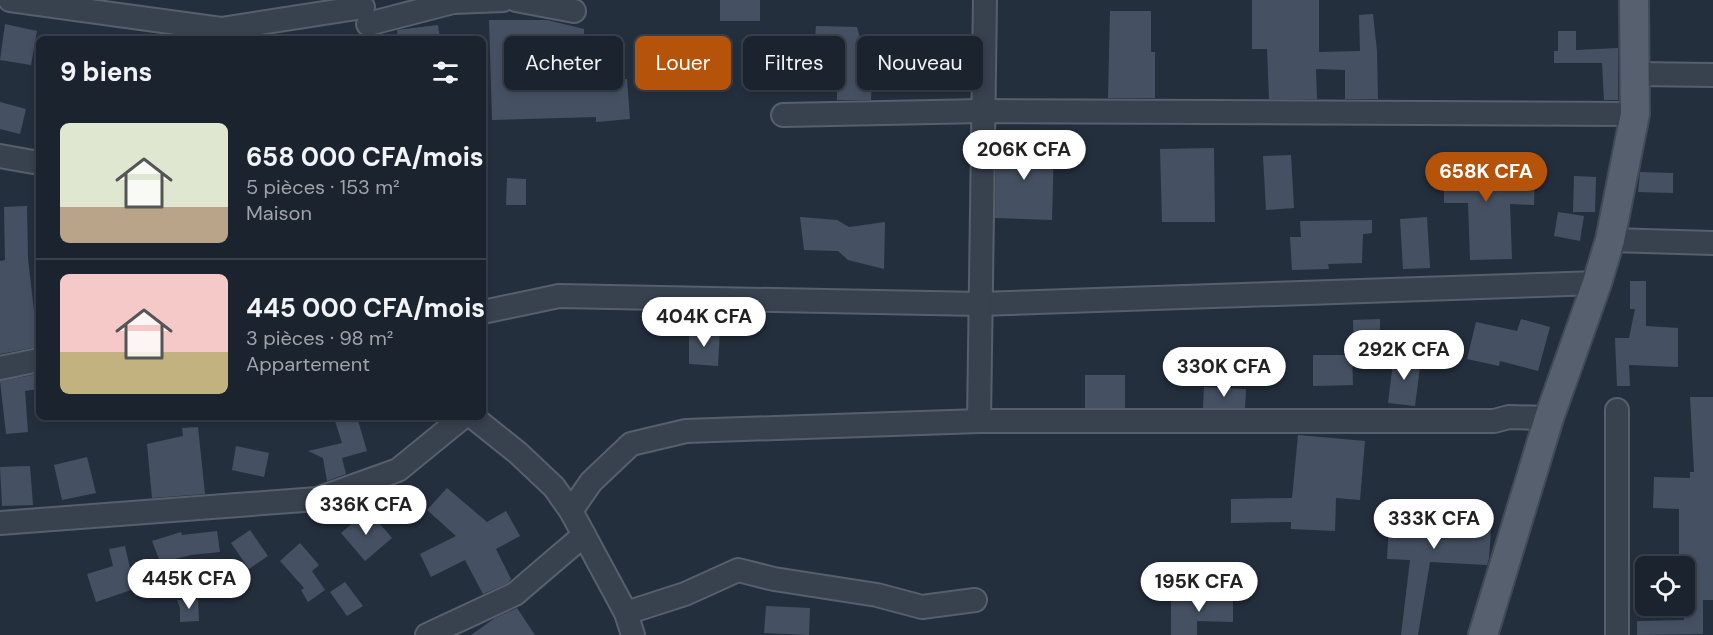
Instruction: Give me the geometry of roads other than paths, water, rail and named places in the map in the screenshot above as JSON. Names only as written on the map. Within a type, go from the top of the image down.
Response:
[{"type":"main road","points":[[1484,635],[1549,418],[1597,284],[1610,240],[1635,114],[1634,0]]},
{"type":"street","points":[[10,0],[219,34],[366,18],[453,2],[503,0]]},
{"type":"street","points":[[516,0],[574,11]]},
{"type":"street","points":[[979,421],[985,0]]},
{"type":"street","points":[[1635,74],[1713,75]]},
{"type":"street","points":[[783,115],[983,111],[1635,114]]},
{"type":"street","points":[[0,156],[36,162]]},
{"type":"street","points":[[1610,240],[1713,243]]},
{"type":"street","points":[[486,311],[559,296],[980,304],[1597,284]]},
{"type":"street","points":[[0,368],[36,361]]},
{"type":"street","points":[[1617,410],[1617,635]]},
{"type":"street","points":[[571,511],[591,482],[631,444],[686,431],[979,421],[1494,421],[1509,417],[1549,418]]},
{"type":"street","points":[[0,523],[317,499],[398,470],[459,420]]},
{"type":"street","points":[[477,420],[518,453],[554,487],[571,511],[626,613],[633,635]]},
{"type":"street","points":[[427,635],[515,594],[584,535]]},
{"type":"street","points":[[626,613],[685,594],[738,570],[774,579],[877,595],[922,607],[975,600]]}]
